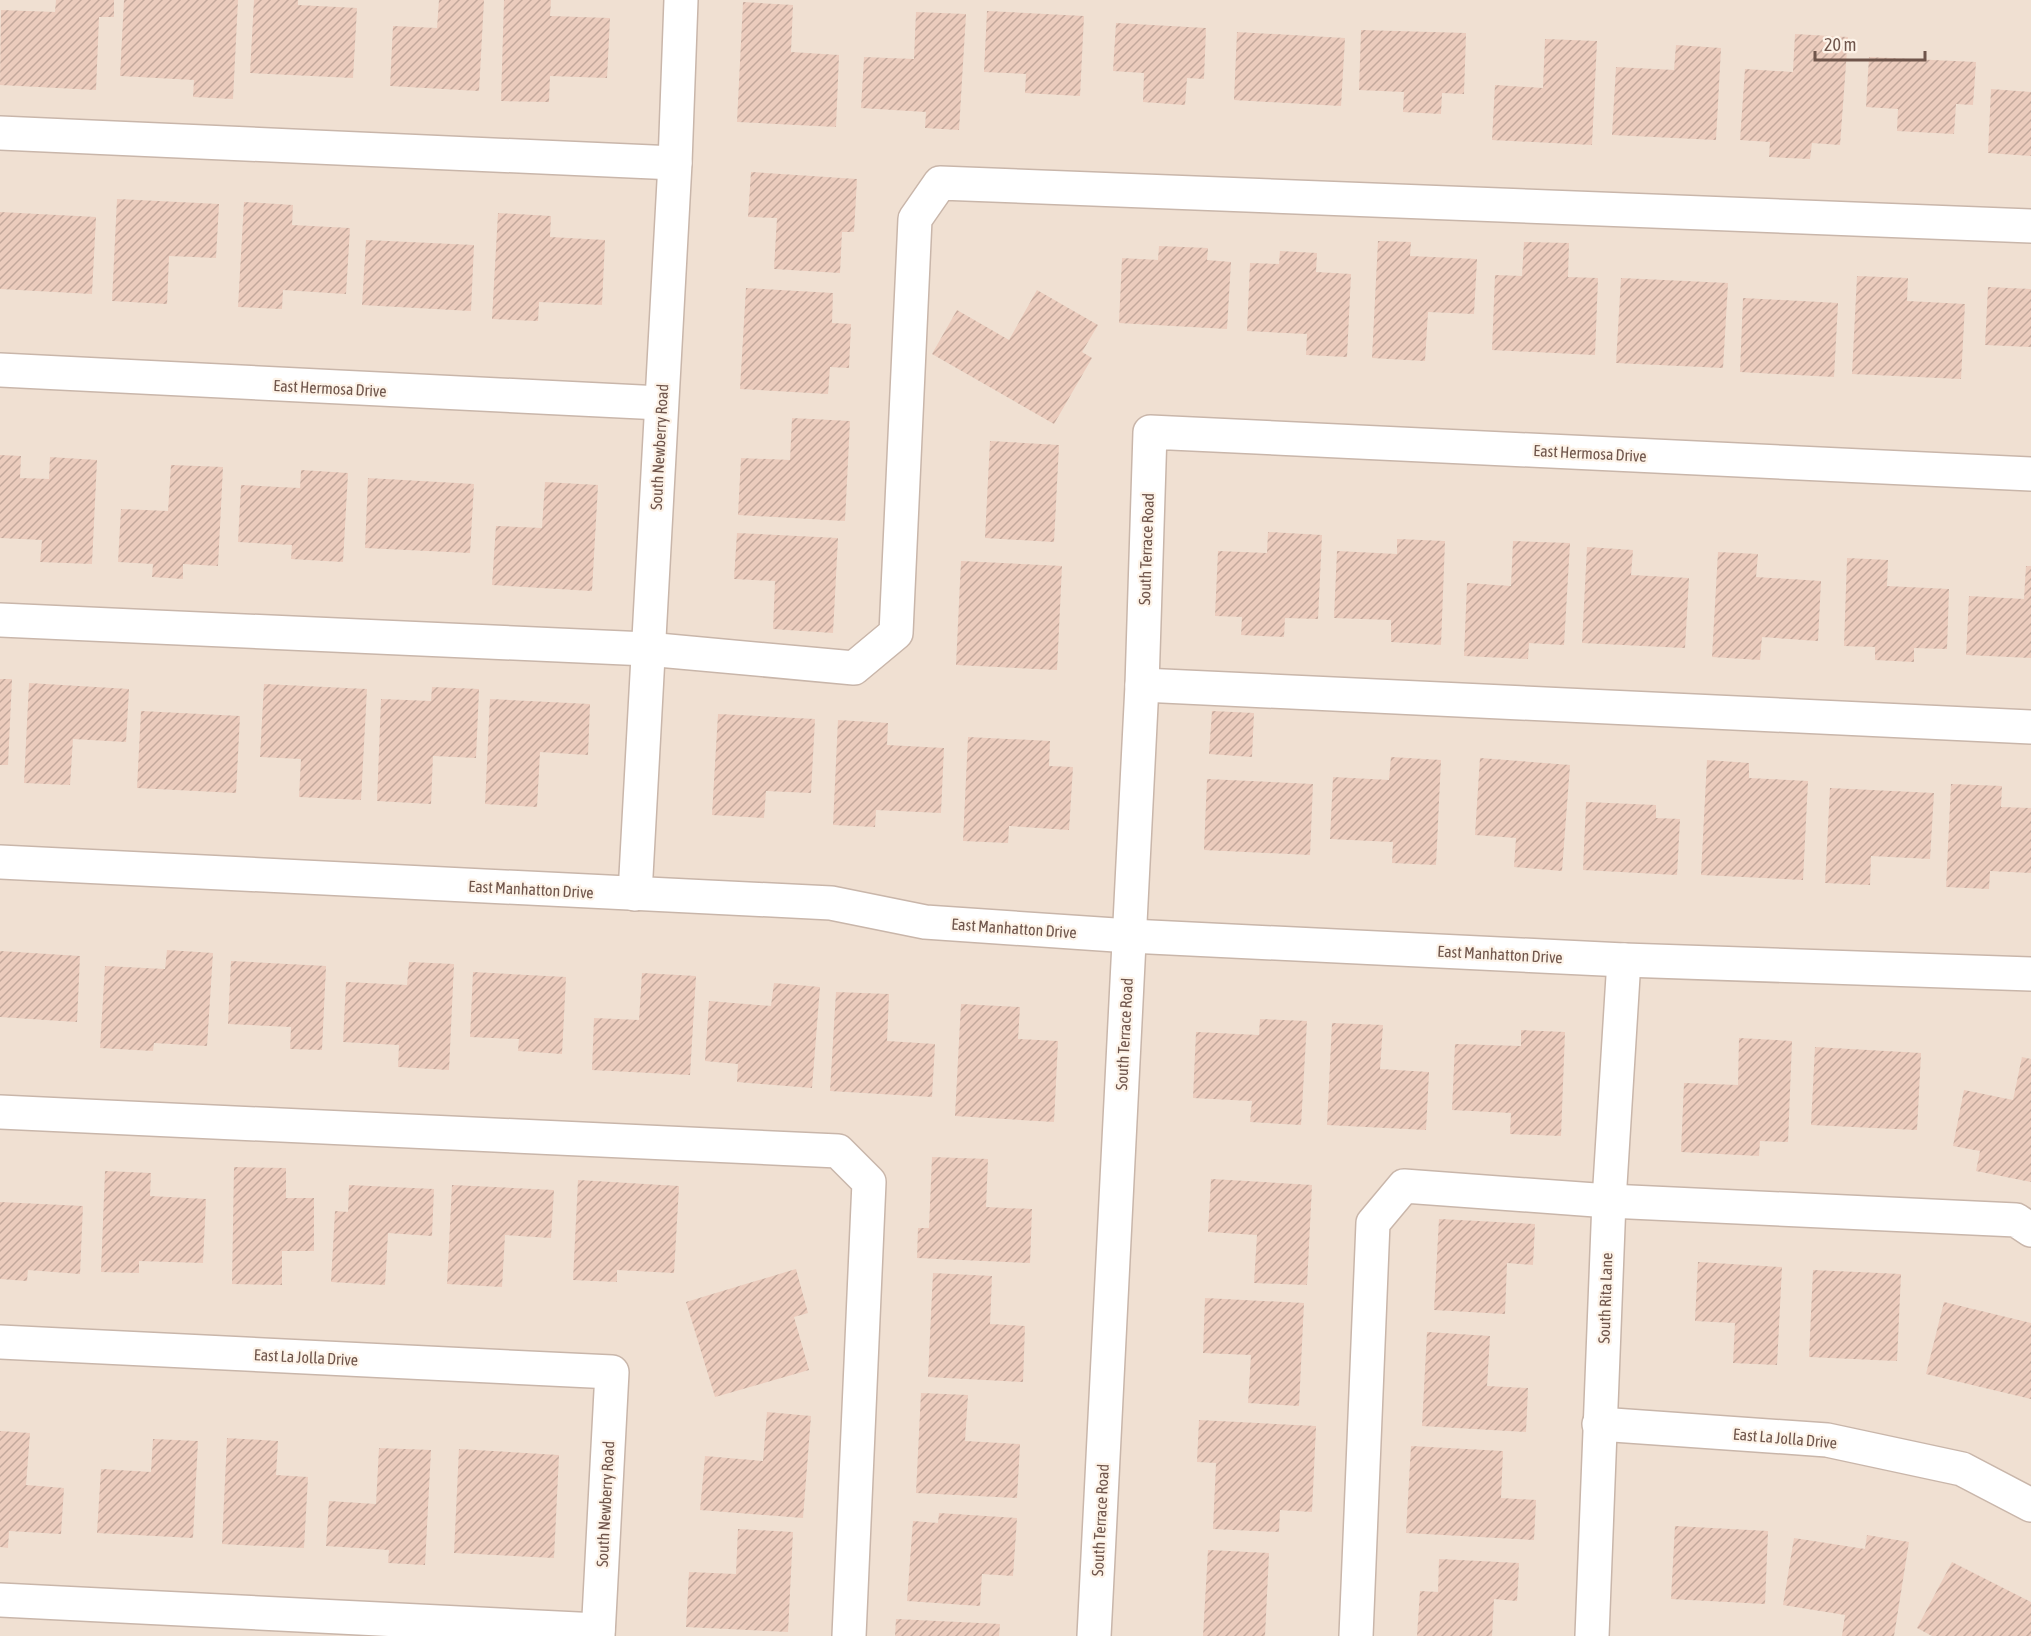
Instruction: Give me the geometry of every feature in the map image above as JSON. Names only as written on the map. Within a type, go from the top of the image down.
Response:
[{"type":"street","name":"South Newberry Road","points":[[635,894],[675,164],[681,0]]},
{"type":"street","points":[[0,133],[675,164]]},
{"type":"street","points":[[0,620],[647,649],[854,668],[896,633],[915,219],[940,183],[2031,226]]},
{"type":"street","name":"East Hermosa Drive","points":[[0,370],[661,403]]},
{"type":"street","name":"East Hermosa Drive","points":[[1150,432],[2031,474]]},
{"type":"street","name":"South Terrace Road","points":[[1094,1636],[1142,685],[1150,432]]},
{"type":"street","points":[[1142,685],[2031,728]]},
{"type":"street","name":"East Manhatton Drive","points":[[0,861],[831,903],[925,922],[1130,936],[1624,960],[2031,974]]},
{"type":"street","name":"South Rita Lane","points":[[1592,1636],[1609,1201],[1624,960]]},
{"type":"street","points":[[0,1112],[838,1151],[869,1182],[849,1636]]},
{"type":"street","points":[[1356,1636],[1373,1223],[1404,1186],[1609,1201],[2016,1220],[2031,1230]]},
{"type":"street","name":"East La Jolla Drive","points":[[0,1342],[612,1372]]},
{"type":"street","name":"South Newberry Road","points":[[598,1633],[612,1372]]},
{"type":"street","name":"East La Jolla Drive","points":[[1599,1424],[1827,1440],[1962,1469],[2031,1505]]},
{"type":"street","points":[[0,1600],[598,1633]]},
{"type":"shaded area","points":[[0,0],[2031,0],[2031,1636],[0,1636]]},
{"type":"building","points":[[56,0],[114,0],[114,17],[99,17],[96,90],[0,85],[1,10],[55,12]]},
{"type":"building","points":[[124,0],[238,0],[233,99],[193,97],[194,80],[120,76]]},
{"type":"building","points":[[254,0],[298,0],[298,5],[357,8],[353,78],[250,73]]},
{"type":"building","points":[[439,0],[484,0],[479,91],[390,86],[393,26],[437,28]]},
{"type":"building","points":[[504,0],[551,0],[550,16],[610,18],[607,78],[550,76],[549,102],[501,101]]},
{"type":"building","points":[[743,2],[793,5],[791,52],[839,55],[836,127],[737,122]]},
{"type":"building","points":[[987,11],[1084,16],[1080,96],[1025,93],[1026,74],[984,72]]},
{"type":"building","points":[[916,12],[966,14],[959,130],[925,128],[926,112],[861,108],[864,57],[914,59]]},
{"type":"building","points":[[1116,23],[1206,28],[1204,79],[1187,78],[1185,105],[1143,102],[1144,73],[1113,71]]},
{"type":"building","points":[[1361,30],[1466,33],[1464,94],[1442,93],[1441,114],[1403,112],[1404,92],[1359,90]]},
{"type":"building","points":[[1237,32],[1345,38],[1341,106],[1234,100]]},
{"type":"building","points":[[1795,34],[1848,37],[1840,145],[1812,143],[1810,159],[1769,157],[1770,142],[1740,140],[1745,69],[1793,72]]},
{"type":"building","points":[[1545,39],[1597,41],[1592,145],[1492,140],[1495,85],[1543,88]]},
{"type":"building","points":[[1676,45],[1721,48],[1716,140],[1612,135],[1616,67],[1674,70]]},
{"type":"building","points":[[1869,57],[1976,62],[1973,105],[1956,104],[1954,134],[1897,131],[1898,109],[1866,107]]},
{"type":"building","points":[[1991,89],[2031,92],[2031,156],[1988,153]]},
{"type":"building","points":[[751,172],[857,179],[854,232],[842,232],[840,273],[774,269],[777,218],[748,217]]},
{"type":"building","points":[[117,199],[219,204],[216,258],[169,256],[167,304],[112,301]]},
{"type":"building","points":[[244,202],[293,205],[292,225],[350,228],[346,294],[283,290],[282,309],[238,307]]},
{"type":"building","points":[[0,212],[96,217],[92,294],[0,289]]},
{"type":"building","points":[[498,213],[551,216],[550,237],[605,240],[602,305],[539,302],[538,321],[492,319]]},
{"type":"building","points":[[366,240],[474,245],[471,311],[362,305]]},
{"type":"building","points":[[1378,241],[1411,242],[1410,256],[1477,259],[1474,314],[1428,312],[1425,361],[1372,358]]},
{"type":"building","points":[[1524,242],[1569,243],[1568,277],[1598,278],[1595,355],[1492,350],[1495,275],[1522,276]]},
{"type":"building","points":[[1159,246],[1208,248],[1207,260],[1231,262],[1227,329],[1119,323],[1122,258],[1158,260]]},
{"type":"building","points":[[1280,251],[1317,253],[1316,272],[1351,274],[1347,357],[1306,355],[1307,334],[1247,331],[1250,263],[1279,264]]},
{"type":"building","points":[[1857,276],[1908,278],[1907,301],[1965,304],[1961,379],[1852,374]]},
{"type":"building","points":[[1621,278],[1728,283],[1723,368],[1616,363]]},
{"type":"building","points":[[1988,287],[2031,289],[2031,347],[1985,345]]},
{"type":"building","points":[[746,288],[833,293],[832,323],[851,324],[849,368],[830,367],[828,394],[740,389]]},
{"type":"building","points":[[1037,290],[1098,325],[1082,352],[1092,358],[1054,424],[932,354],[957,310],[1009,340]]},
{"type":"building","points":[[1743,298],[1838,303],[1834,377],[1740,372]]},
{"type":"building","points":[[792,418],[850,421],[845,521],[738,515],[741,458],[790,460]]},
{"type":"building","points":[[990,441],[1059,445],[1054,542],[985,538]]},
{"type":"building","points":[[0,455],[21,456],[20,478],[49,479],[50,457],[97,460],[92,564],[40,562],[42,540],[0,538]]},
{"type":"building","points":[[171,465],[223,467],[218,566],[183,564],[183,579],[152,577],[153,564],[118,562],[121,509],[168,511]]},
{"type":"building","points":[[301,470],[348,473],[343,562],[291,559],[292,545],[238,542],[241,485],[300,488]]},
{"type":"building","points":[[368,478],[474,484],[470,553],[365,548]]},
{"type":"building","points":[[545,482],[598,485],[592,591],[492,585],[496,526],[542,528]]},
{"type":"building","points":[[1268,532],[1322,535],[1318,619],[1285,618],[1284,637],[1241,635],[1242,617],[1215,616],[1218,551],[1267,553]]},
{"type":"building","points":[[737,533],[838,538],[833,633],[773,629],[775,581],[734,579]]},
{"type":"building","points":[[1397,539],[1445,541],[1441,645],[1391,642],[1391,620],[1334,618],[1337,551],[1397,554]]},
{"type":"building","points":[[1513,541],[1570,543],[1564,645],[1529,643],[1528,659],[1464,656],[1467,583],[1511,586]]},
{"type":"building","points":[[1587,547],[1633,550],[1631,575],[1689,578],[1685,648],[1582,643]]},
{"type":"building","points":[[1718,552],[1758,554],[1756,577],[1821,581],[1818,641],[1762,637],[1760,660],[1712,657]]},
{"type":"building","points":[[1847,558],[1888,560],[1887,586],[1949,589],[1947,649],[1914,648],[1914,662],[1875,660],[1875,647],[1844,646]]},
{"type":"building","points":[[961,561],[1062,566],[1057,670],[956,665]]},
{"type":"building","points":[[2026,566],[2031,566],[2031,658],[1966,655],[1969,596],[2024,599]]},
{"type":"building","points":[[0,679],[12,679],[8,765],[0,765]]},
{"type":"building","points":[[29,683],[129,689],[126,742],[73,739],[70,785],[24,783]]},
{"type":"building","points":[[264,684],[367,689],[361,800],[299,797],[301,759],[260,757]]},
{"type":"building","points":[[432,687],[479,689],[476,758],[433,756],[431,804],[377,801],[381,699],[431,701]]},
{"type":"building","points":[[490,699],[590,704],[588,755],[540,752],[537,807],[485,804]]},
{"type":"building","points":[[141,711],[240,716],[236,793],[137,788]]},
{"type":"building","points":[[1212,711],[1254,713],[1252,757],[1209,754]]},
{"type":"building","points":[[718,714],[815,719],[811,793],[766,791],[764,818],[712,815]]},
{"type":"building","points":[[838,720],[888,723],[887,745],[944,748],[941,813],[876,810],[875,827],[833,825]]},
{"type":"building","points":[[968,737],[1050,741],[1049,766],[1073,767],[1069,830],[1009,826],[1008,843],[963,841]]},
{"type":"building","points":[[1391,757],[1441,760],[1436,865],[1392,863],[1393,842],[1330,839],[1333,777],[1389,780]]},
{"type":"building","points":[[1480,758],[1570,765],[1562,871],[1514,867],[1516,838],[1475,835]]},
{"type":"building","points":[[1707,760],[1749,763],[1749,778],[1808,781],[1803,880],[1701,875]]},
{"type":"building","points":[[1207,779],[1313,784],[1310,855],[1204,850]]},
{"type":"building","points":[[1951,784],[2002,786],[2001,807],[2031,808],[2031,873],[1990,871],[1989,889],[1946,887]]},
{"type":"building","points":[[1830,788],[1934,793],[1930,859],[1871,856],[1870,885],[1825,883]]},
{"type":"building","points":[[1586,802],[1656,805],[1656,818],[1680,819],[1677,875],[1583,870]]},
{"type":"building","points":[[167,950],[213,953],[207,1046],[154,1043],[153,1051],[100,1048],[105,966],[165,969]]},
{"type":"building","points":[[0,951],[80,956],[77,1022],[0,1017]]},
{"type":"building","points":[[231,961],[326,966],[322,1050],[290,1049],[291,1027],[228,1024]]},
{"type":"building","points":[[409,962],[454,964],[449,1070],[398,1067],[399,1045],[343,1042],[346,982],[407,985]]},
{"type":"building","points":[[473,972],[566,977],[562,1054],[518,1051],[519,1039],[470,1037]]},
{"type":"building","points":[[642,973],[696,976],[690,1075],[592,1070],[594,1018],[639,1020]]},
{"type":"building","points":[[774,983],[820,987],[812,1088],[737,1082],[738,1064],[705,1061],[709,1001],[771,1006]]},
{"type":"building","points":[[836,992],[889,994],[887,1041],[935,1044],[932,1097],[830,1091]]},
{"type":"building","points":[[961,1004],[1020,1007],[1018,1039],[1058,1041],[1054,1122],[955,1116]]},
{"type":"building","points":[[1260,1019],[1307,1021],[1301,1125],[1250,1122],[1252,1101],[1193,1098],[1196,1032],[1259,1035]]},
{"type":"building","points":[[1332,1023],[1383,1025],[1380,1069],[1429,1072],[1426,1130],[1327,1125]]},
{"type":"building","points":[[1521,1030],[1565,1032],[1561,1136],[1510,1134],[1511,1113],[1452,1110],[1455,1044],[1521,1046]]},
{"type":"building","points":[[1739,1038],[1792,1041],[1788,1142],[1760,1141],[1759,1156],[1681,1152],[1684,1083],[1738,1085]]},
{"type":"building","points":[[1815,1047],[1921,1053],[1917,1130],[1811,1125]]},
{"type":"building","points":[[2022,1057],[2031,1059],[2031,1182],[1976,1171],[1980,1151],[1953,1146],[1964,1090],[2013,1100]]},
{"type":"building","points":[[932,1157],[988,1159],[986,1207],[1032,1209],[1030,1263],[917,1258],[918,1228],[929,1228]]},
{"type":"building","points":[[234,1167],[286,1168],[286,1198],[314,1198],[314,1251],[282,1251],[282,1285],[232,1284]]},
{"type":"building","points":[[105,1171],[151,1173],[150,1196],[206,1199],[203,1263],[139,1261],[139,1273],[101,1272]]},
{"type":"building","points":[[1211,1179],[1312,1185],[1307,1285],[1254,1283],[1257,1235],[1208,1232]]},
{"type":"building","points":[[578,1180],[679,1186],[674,1273],[617,1270],[617,1282],[573,1280]]},
{"type":"building","points":[[349,1185],[434,1189],[432,1236],[388,1233],[385,1285],[331,1282],[335,1211],[348,1212]]},
{"type":"building","points":[[452,1185],[554,1190],[551,1238],[505,1235],[502,1287],[447,1284]]},
{"type":"building","points":[[0,1202],[83,1206],[80,1274],[28,1270],[27,1281],[0,1279]]},
{"type":"building","points":[[1439,1219],[1535,1224],[1533,1265],[1507,1263],[1505,1314],[1434,1310]]},
{"type":"building","points":[[1698,1262],[1782,1267],[1777,1365],[1733,1363],[1735,1323],[1695,1321]]},
{"type":"building","points":[[796,1269],[808,1313],[794,1317],[809,1370],[715,1397],[686,1302]]},
{"type":"building","points":[[1813,1270],[1901,1274],[1897,1361],[1809,1357]]},
{"type":"building","points":[[933,1273],[992,1276],[990,1324],[1025,1326],[1023,1382],[928,1377]]},
{"type":"building","points":[[1205,1298],[1304,1303],[1299,1406],[1248,1403],[1251,1355],[1203,1353]]},
{"type":"building","points":[[1944,1302],[2031,1323],[2031,1399],[1926,1374]]},
{"type":"building","points":[[1427,1332],[1490,1336],[1487,1386],[1528,1388],[1526,1432],[1422,1426]]},
{"type":"building","points":[[921,1393],[968,1395],[965,1441],[1020,1444],[1017,1498],[916,1493]]},
{"type":"building","points":[[767,1412],[811,1416],[803,1518],[700,1510],[705,1456],[763,1461]]},
{"type":"building","points":[[1199,1420],[1316,1426],[1312,1512],[1280,1510],[1279,1532],[1213,1529],[1216,1463],[1197,1462]]},
{"type":"building","points":[[0,1431],[30,1433],[26,1485],[64,1488],[61,1534],[9,1531],[8,1548],[0,1547]]},
{"type":"building","points":[[227,1438],[278,1441],[276,1475],[308,1477],[304,1548],[222,1544]]},
{"type":"building","points":[[153,1439],[198,1441],[193,1538],[97,1533],[101,1469],[151,1472]]},
{"type":"building","points":[[1411,1446],[1503,1451],[1501,1498],[1536,1500],[1534,1540],[1406,1533]]},
{"type":"building","points":[[379,1448],[431,1450],[425,1565],[388,1563],[389,1550],[326,1546],[329,1501],[376,1504]]},
{"type":"building","points":[[459,1449],[559,1455],[554,1558],[454,1553]]},
{"type":"building","points":[[939,1513],[1017,1518],[1013,1576],[982,1574],[980,1606],[907,1601],[913,1521],[938,1523]]},
{"type":"building","points":[[1675,1526],[1768,1531],[1765,1604],[1671,1599]]},
{"type":"building","points":[[738,1529],[793,1532],[788,1632],[686,1627],[689,1572],[736,1574]]},
{"type":"building","points":[[1867,1535],[1909,1542],[1894,1636],[1842,1636],[1845,1615],[1783,1605],[1794,1538],[1865,1549]]},
{"type":"building","points":[[1208,1550],[1269,1553],[1265,1636],[1203,1636]]},
{"type":"building","points":[[1439,1559],[1519,1563],[1517,1601],[1494,1599],[1492,1636],[1417,1636],[1420,1591],[1438,1592]]},
{"type":"building","points":[[1952,1562],[2031,1602],[2031,1636],[1932,1636],[1917,1628]]},
{"type":"building","points":[[896,1619],[1000,1624],[999,1636],[895,1636]]}]
